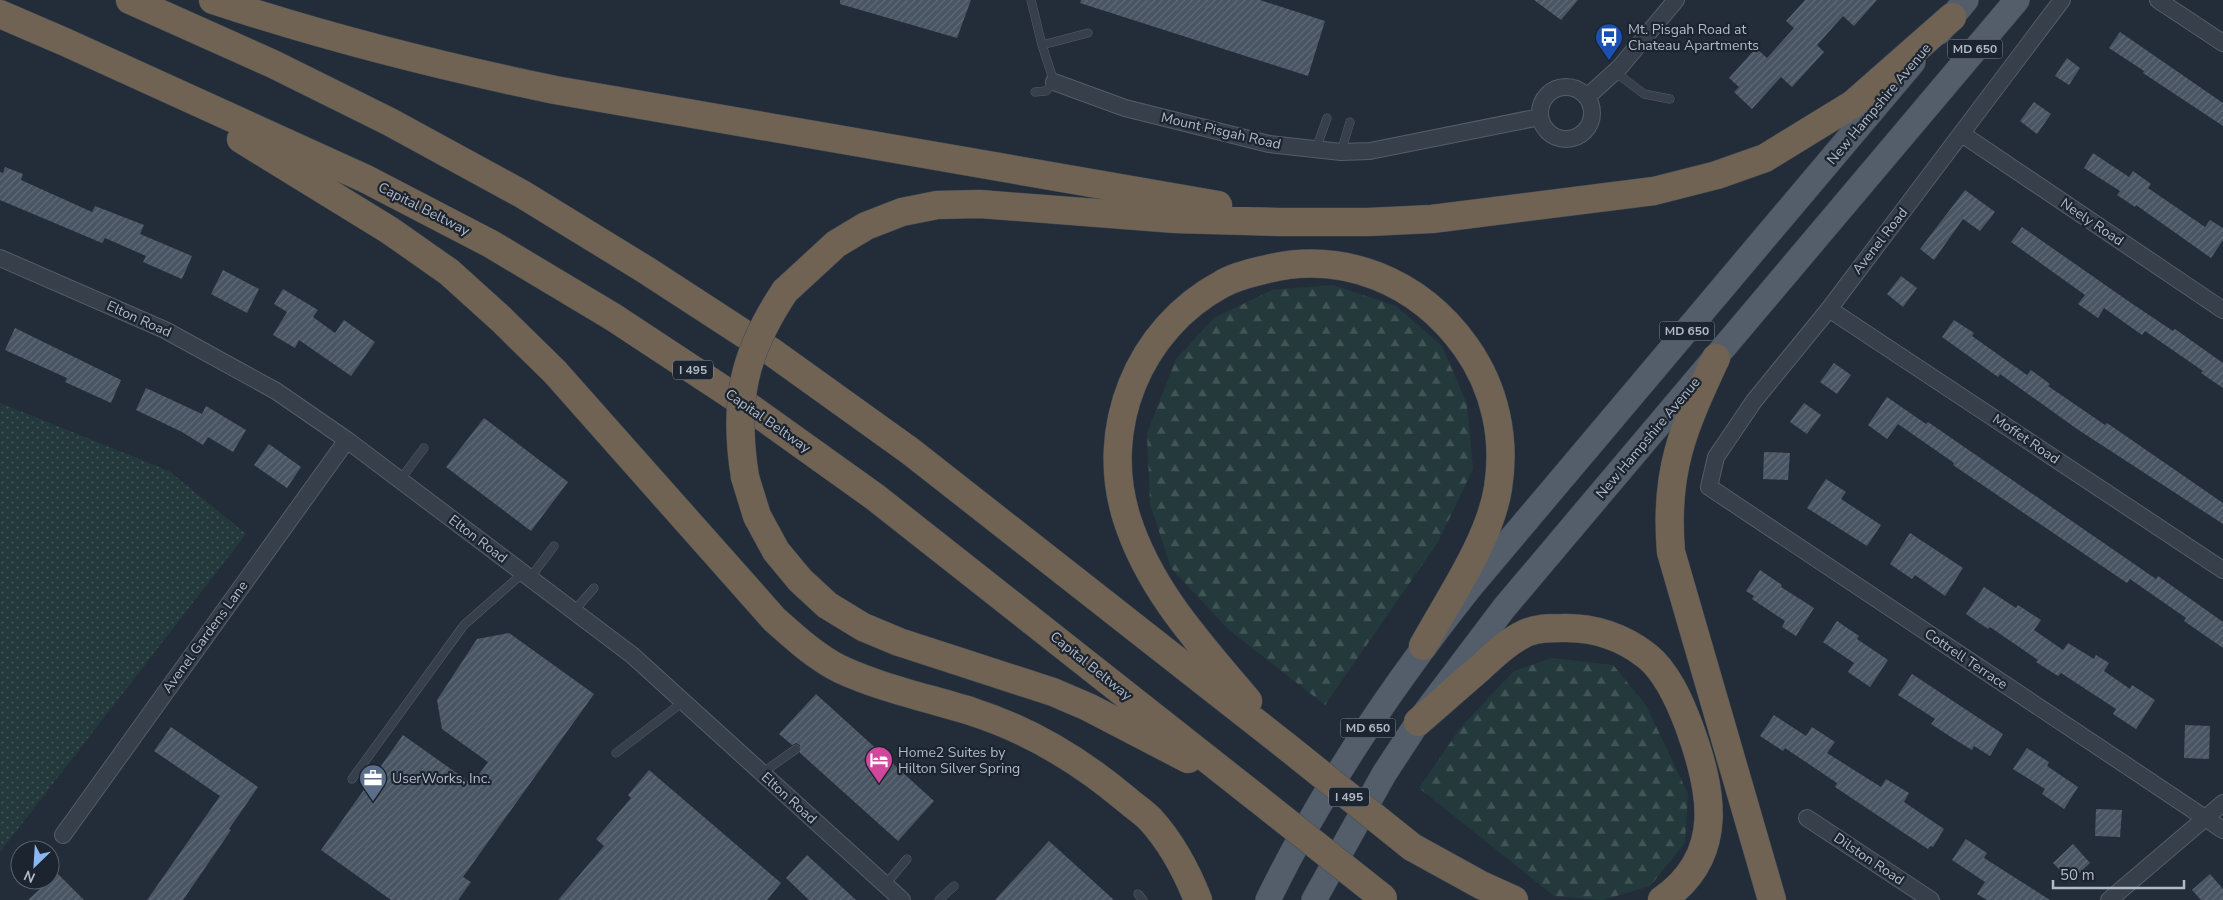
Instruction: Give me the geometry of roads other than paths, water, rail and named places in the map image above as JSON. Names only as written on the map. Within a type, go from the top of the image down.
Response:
[{"type":"highway","name":"I 495","points":[[130,0],[273,64],[390,122],[522,194],[646,270],[772,352],[910,451],[1480,900]]},
{"type":"highway","points":[[213,0],[365,46],[466,72],[555,90],[1178,199],[1281,214],[1368,222]]},
{"type":"highway","points":[[1258,799],[1088,707],[1053,692],[899,642],[863,627],[828,606],[800,580],[776,551],[757,516],[745,477],[739,443],[739,409],[743,381],[754,346],[768,316],[785,291],[836,244],[866,226],[902,212],[937,205],[980,204],[1175,219],[1368,222],[1432,219],[1654,191],[1718,175],[1765,158],[1853,104],[1959,8]]},
{"type":"highway","name":"Capital Beltway","points":[[0,14],[366,179],[491,244],[613,318],[745,404],[876,497],[1385,900]]},
{"type":"highway","points":[[65,42],[174,100],[302,175],[389,230],[449,272],[501,318],[555,372],[774,619],[804,646],[839,668],[880,685],[974,712],[1008,725],[1045,743],[1078,763],[1113,788],[1150,819],[1175,853],[1198,900]]},
{"type":"highway","points":[[1286,746],[1181,621],[1157,585],[1126,517],[1120,482],[1117,445],[1123,409],[1135,376],[1152,344],[1175,318],[1196,300],[1223,283],[1279,266],[1310,262],[1339,265],[1369,273],[1398,286],[1429,306],[1456,333],[1476,362],[1491,394],[1499,429],[1501,458],[1498,490],[1490,520],[1423,646]]},
{"type":"highway","points":[[1716,358],[1691,411],[1678,447],[1672,477],[1668,518],[1671,552],[1772,900]]},
{"type":"highway","points":[[1418,722],[1499,651],[1522,635],[1538,630],[1573,627],[1598,631],[1626,642],[1648,656],[1665,676],[1683,711],[1698,751],[1709,800],[1708,824],[1699,858],[1671,894],[1662,900]]},
{"type":"highway","points":[[1412,847],[1481,885],[1514,900]]},
{"type":"main road","name":"New Hampshire Avenue","points":[[1314,900],[1384,774],[1418,722],[1504,608],[2017,0]]},
{"type":"main road","name":"New Hampshire Avenue","points":[[1268,900],[1315,811],[1380,708],[1423,646],[1472,584],[1959,8]]},
{"type":"street","points":[[1587,97],[1614,72],[1676,0]]},
{"type":"street","name":"Avenel Road","points":[[1709,488],[1716,457],[1754,401],[1829,308],[2062,0]]},
{"type":"street","points":[[2158,0],[2223,43]]},
{"type":"street","name":"Mount Pisgah Road","points":[[1054,82],[1134,110],[1269,144],[1341,152],[1370,151],[1540,117]]},
{"type":"street","points":[[1571,87],[1587,97],[1592,105],[1591,123],[1588,129],[1577,137],[1568,140],[1558,139],[1543,126],[1540,117],[1540,107],[1552,91],[1571,87]]},
{"type":"street","name":"Neely Road","points":[[1962,134],[2223,310]]},
{"type":"street","name":"Elton Road","points":[[0,258],[164,330],[276,391],[347,440],[632,655],[902,900]]},
{"type":"street","name":"Moffet Road","points":[[1829,308],[2223,570]]},
{"type":"street","name":"Avenel Gardens Lane","points":[[63,835],[347,440]]},
{"type":"street","name":"Cottrell Terrace","points":[[1709,488],[2223,830]]},
{"type":"street","points":[[2109,900],[2223,804]]},
{"type":"street","name":"Dilston Road","points":[[1808,818],[1931,900]]},
{"type":"lane","points":[[1031,0],[1042,45],[1054,82],[1046,91],[1035,92]]},
{"type":"lane","points":[[1042,45],[1088,33]]},
{"type":"lane","points":[[1614,72],[1644,94],[1670,99]]},
{"type":"lane","points":[[1316,149],[1327,118]]},
{"type":"lane","points":[[1341,152],[1350,122]]},
{"type":"lane","points":[[400,480],[424,448]]},
{"type":"lane","points":[[352,779],[464,625],[526,575],[554,546]]},
{"type":"lane","points":[[574,611],[594,588]]},
{"type":"lane","points":[[616,753],[683,702]]},
{"type":"lane","points":[[762,773],[796,749]]},
{"type":"lane","points":[[885,885],[907,858]]},
{"type":"lane","points":[[940,900],[954,886]]},
{"type":"place","name":"Mt. Pisgah Road at Chateau Apartments","points":[[1609,61]]},
{"type":"place","name":"Home2 Suites by Hilton Silver Spring","points":[[879,784]]},
{"type":"place","name":"UserWorks, Inc.","points":[[373,802]]}]
